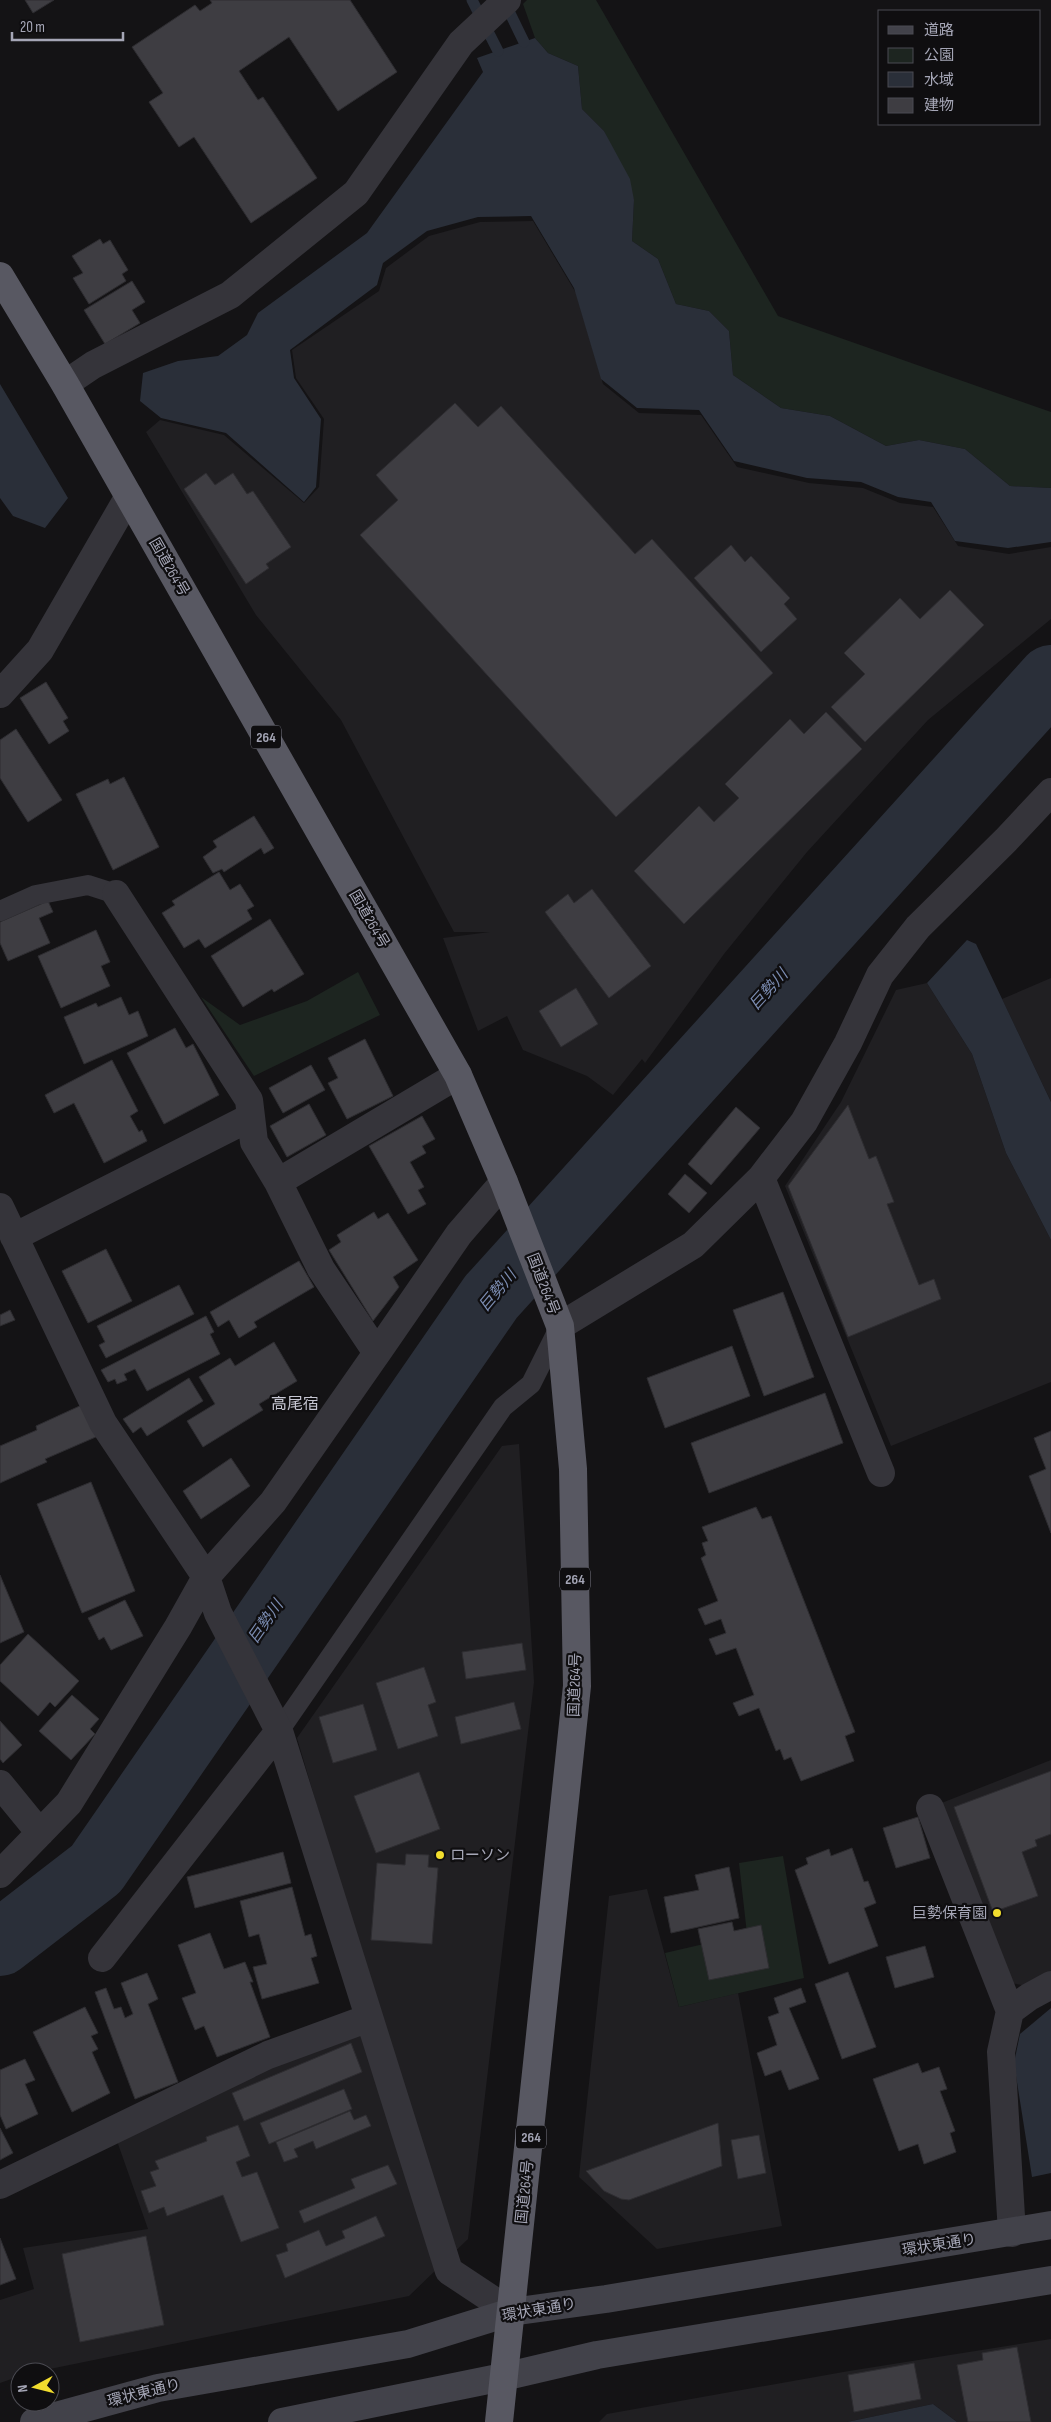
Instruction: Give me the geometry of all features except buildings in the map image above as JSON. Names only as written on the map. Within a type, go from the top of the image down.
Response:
[{"type":"highway","name":"国道264号","points":[[0,276],[65,384],[458,1075],[556,1317],[573,1469],[577,1686],[499,2422]]},
{"type":"main road","name":"環状東通り","points":[[34,2422],[158,2388],[408,2344],[511,2312],[606,2299],[1051,2225]]},
{"type":"main road","points":[[282,2422],[504,2377],[597,2355],[1051,2280]]},
{"type":"street","points":[[65,384],[93,365],[230,295],[356,193],[461,43],[507,0]]},
{"type":"street","points":[[0,694],[40,650],[129,496]]},
{"type":"street","points":[[556,1317],[693,1245],[761,1178],[804,1122],[848,1043],[880,975],[918,926],[1006,840],[1051,792]]},
{"type":"street","points":[[116,894],[249,1100],[254,1142],[278,1182],[321,1269],[377,1353]]},
{"type":"street","points":[[278,1182],[458,1075]]},
{"type":"street","points":[[14,1237],[251,1117]]},
{"type":"street","points":[[761,1178],[881,1473]]},
{"type":"street","points":[[0,1874],[69,1803],[178,1627],[206,1577],[273,1502],[459,1234],[508,1195]]},
{"type":"street","points":[[0,1207],[104,1423],[206,1577],[218,1613],[279,1731],[450,2270],[511,2312]]},
{"type":"street","points":[[102,1958],[279,1731]]},
{"type":"street","points":[[0,1784],[40,1833]]},
{"type":"street","points":[[930,1808],[1010,2011],[1001,2052],[1012,2233]]},
{"type":"street","points":[[1010,2011],[1028,1997],[1051,1985]]},
{"type":"street","points":[[0,2185],[268,2055],[369,2018]]},
{"type":"lane","points":[[0,911],[36,895],[88,885],[116,894]]},
{"type":"lane","points":[[279,1731],[503,1407],[531,1384],[556,1317]]},
{"type":"shaded area","points":[[533,221],[576,293],[603,384],[639,413],[701,415],[737,467],[809,483],[863,488],[900,503],[933,507],[958,546],[1009,554],[1051,547],[1051,619],[928,720],[807,852],[724,954],[645,1063],[642,1059],[613,1095],[587,1076],[523,1050],[507,1016],[478,1031],[443,938],[490,932],[454,932],[341,720],[256,615],[146,432],[160,420],[224,435],[304,503],[319,487],[324,419],[296,378],[292,350],[379,291],[386,268],[429,236],[480,222]]},
{"type":"shaded area","points":[[1051,978],[1051,1102],[1002,999]]},
{"type":"shaded area","points":[[927,983],[972,1054],[1006,1153],[1051,1240],[1051,1382],[891,1446],[785,1186],[841,1102],[896,990]]},
{"type":"shaded area","points":[[519,1444],[534,1682],[468,2239],[409,2296],[60,2367],[60,2362],[10,2362],[10,2380],[0,2383],[0,2300],[34,2289],[23,2248],[148,2229],[117,2141],[256,2070],[382,2027],[297,1738],[502,1446]]},
{"type":"shaded area","points":[[1051,1760],[1051,1973],[1027,1986],[1006,1982],[939,1804]]},
{"type":"shaded area","points":[[647,1889],[679,2007],[738,1993],[782,2226],[657,2249],[579,2177],[609,1896]]},
{"type":"shaded area","points":[[1051,2339],[1051,2422],[957,2422],[933,2404],[847,2422],[599,2422],[607,2414],[849,2371]]},
{"type":"green space","points":[[527,0],[596,0],[778,316],[1051,412],[1051,488],[1010,486],[965,449],[919,440],[886,446],[830,416],[781,408],[733,375],[729,331],[709,311],[676,304],[658,259],[632,241],[634,200],[604,131],[582,109],[578,66],[548,53],[535,38],[523,4]]},
{"type":"green space","points":[[358,972],[380,1015],[254,1076],[201,997],[240,1025],[307,1001]]},
{"type":"green space","points":[[783,1856],[804,1978],[679,2007],[665,1953],[747,1934],[739,1863]]},
{"type":"water","points":[[535,38],[548,53],[578,66],[582,109],[604,131],[630,179],[634,200],[632,241],[658,259],[676,304],[709,311],[729,331],[733,375],[781,408],[830,416],[886,446],[919,440],[965,449],[1010,486],[1051,488],[1051,542],[1008,548],[955,541],[931,502],[898,497],[861,482],[807,478],[734,461],[699,410],[637,408],[601,379],[574,288],[531,216],[478,217],[427,231],[383,263],[377,285],[290,350],[294,378],[321,419],[316,487],[304,502],[226,433],[161,418],[140,401],[143,373],[178,361],[218,356],[247,335],[258,313],[367,233],[483,72],[477,58]]},
{"type":"water","points":[[0,384],[68,498],[45,528],[13,516],[0,498]]},
{"type":"water","points":[[967,940],[976,944],[1051,1102],[1051,1240],[1006,1153],[972,1054],[927,983]]},
{"type":"water","points":[[1051,2008],[1051,2173],[1032,2177],[1014,2063],[1020,2034]]},
{"type":"water","points":[[933,2404],[957,2422],[847,2422]]},
{"type":"waterway","points":[[472,0],[498,51]]},
{"type":"waterway","points":[[505,3],[524,42]]},
{"type":"waterway","name":"巨勢川","points":[[0,1943],[96,1869],[491,1297],[1051,678]]},
{"type":"place","name":"ローソン","points":[[440,1855]]},
{"type":"place","name":"巨勢保育園","points":[[997,1913]]},
{"type":"district","name":"高尾宿","points":[[295,1404]]}]
